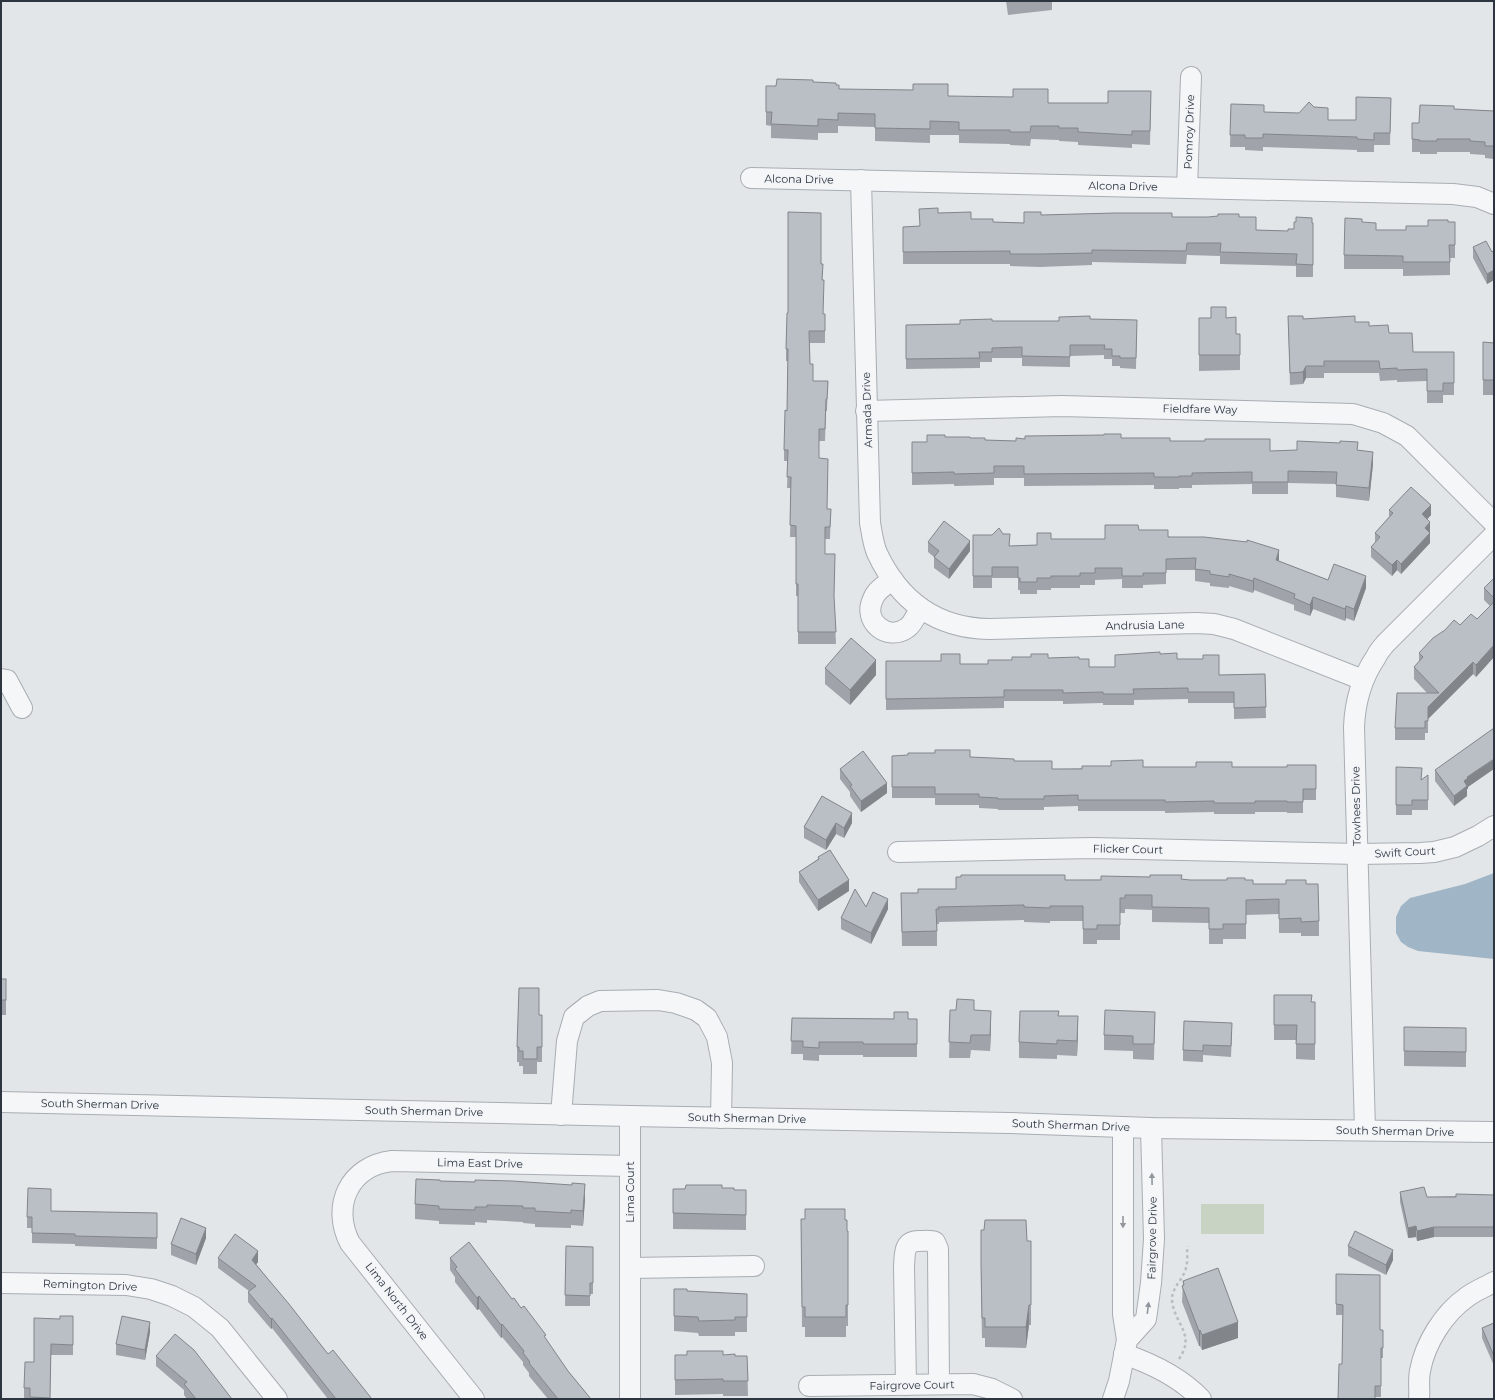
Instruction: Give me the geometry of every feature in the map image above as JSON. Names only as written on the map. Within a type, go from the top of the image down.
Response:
[{"type":"street","name":"Pomroy Drive","points":[[1188,188],[1190,77]]},
{"type":"street","name":"Alcona Drive","points":[[751,178],[1453,194],[1477,198],[1494,204]]},
{"type":"street","name":"Armada Drive","points":[[861,180],[870,523],[876,552],[893,580]]},
{"type":"street","name":"Fieldfare Way","points":[[866,410],[1062,406],[1352,414],[1384,423],[1406,436],[1494,523]]},
{"type":"street","name":"Towhees Drive","points":[[1365,1130],[1354,721],[1356,700],[1363,680],[1376,656],[1385,644],[1494,535]]},
{"type":"street","name":"Andrusia Lane","points":[[893,580],[903,593],[920,608],[950,622],[970,628],[1214,624],[1234,629],[1363,680]]},
{"type":"street","points":[[893,580],[878,591],[873,598],[870,605],[870,614],[875,622],[884,630],[898,632],[908,627],[920,608]]},
{"type":"street","points":[[1,679],[7,680],[22,708]]},
{"type":"street","name":"Swift Court","points":[[1358,854],[1426,852],[1455,847],[1467,842],[1494,826]]},
{"type":"street","name":"Flicker Court","points":[[898,852],[1092,848],[1358,854]]},
{"type":"street","points":[[561,1114],[566,1041],[574,1017],[588,1006],[600,1001],[658,1000],[676,1003],[696,1010],[707,1018],[717,1037],[722,1063],[722,1118]]},
{"type":"street","name":"South Sherman Drive","points":[[1,1102],[1010,1123],[1152,1128],[1494,1132]]},
{"type":"street","name":"Lima Court","points":[[630,1116],[630,1399]]},
{"type":"street","name":"Fairgrove Drive","points":[[1112,1399],[1126,1347],[1123,1314],[1123,1127]]},
{"type":"street","name":"Fairgrove Drive","points":[[1126,1347],[1146,1319],[1151,1283],[1154,1239],[1152,1128]]},
{"type":"street","name":"Lima East Drive","points":[[345,1196],[352,1183],[362,1173],[378,1163],[392,1161],[630,1166]]},
{"type":"street","name":"Lima North Drive","points":[[345,1196],[342,1206],[342,1217],[350,1243],[474,1399]]},
{"type":"street","points":[[906,1384],[904,1267],[906,1249],[912,1241],[931,1240],[935,1242],[938,1249],[939,1384]]},
{"type":"street","points":[[630,1268],[754,1266]]},
{"type":"street","points":[[1419,1399],[1421,1366],[1434,1334],[1453,1310],[1466,1298],[1494,1282]]},
{"type":"street","name":"Remington Drive","points":[[1,1283],[126,1285],[151,1289],[172,1296],[194,1307],[220,1328],[277,1399]]},
{"type":"street","points":[[1126,1347],[1144,1361],[1169,1374],[1201,1399]]},
{"type":"street","name":"Fairgrove Court","points":[[809,1386],[963,1384],[982,1386],[992,1389],[1012,1399]]},
{"type":"path","points":[[1169,1374],[1184,1351],[1186,1343],[1186,1338],[1173,1310],[1172,1299],[1175,1289],[1186,1269],[1187,1246]]},
{"type":"green space","points":[[1201,1204],[1264,1204],[1264,1234],[1201,1234]]},
{"type":"water","points":[[1494,873],[1494,959],[1418,951],[1401,942],[1396,933],[1396,917],[1401,906],[1410,898],[1465,884]]},
{"type":"building","points":[[777,79],[813,80],[813,82],[836,83],[836,85],[839,85],[839,89],[913,90],[913,84],[948,84],[948,96],[1013,97],[1013,89],[1048,89],[1048,103],[1108,103],[1108,91],[1151,91],[1150,131],[1132,131],[1132,135],[1078,132],[1078,128],[1059,128],[1059,126],[1031,126],[1030,132],[1010,132],[1010,130],[959,130],[959,122],[930,121],[930,129],[875,128],[875,114],[838,113],[838,120],[818,119],[818,126],[771,124],[772,112],[766,112],[766,86],[776,86]]},
{"type":"building","points":[[1356,97],[1391,98],[1390,133],[1374,133],[1374,140],[1357,139],[1357,137],[1263,134],[1263,138],[1245,138],[1245,135],[1230,135],[1231,104],[1264,105],[1264,112],[1299,113],[1309,102],[1314,107],[1328,108],[1328,120],[1356,120]]},
{"type":"building","points":[[1420,105],[1454,106],[1454,109],[1494,111],[1494,146],[1485,146],[1485,142],[1470,141],[1470,139],[1437,139],[1437,141],[1420,141],[1412,139],[1412,123],[1419,123]]},
{"type":"building","points":[[938,208],[938,213],[971,212],[971,219],[993,219],[993,222],[1024,223],[1024,212],[1041,212],[1041,215],[1172,213],[1172,217],[1208,217],[1218,216],[1218,214],[1239,214],[1239,217],[1256,217],[1256,230],[1288,231],[1288,229],[1294,229],[1296,217],[1312,218],[1313,265],[1296,264],[1297,254],[1220,252],[1221,243],[1187,243],[1186,251],[1092,250],[1092,253],[1040,254],[1010,254],[1010,251],[903,252],[903,227],[920,226],[919,209]]},
{"type":"building","points":[[788,212],[821,213],[821,264],[823,264],[822,280],[824,280],[823,314],[825,314],[825,331],[809,331],[810,364],[813,364],[813,381],[828,381],[825,429],[819,429],[819,458],[828,459],[827,509],[831,509],[830,527],[825,527],[825,554],[835,554],[834,596],[836,632],[798,632],[796,526],[790,525],[791,477],[787,477],[788,450],[784,450],[785,410],[787,411],[788,349],[786,349],[788,313]]},
{"type":"building","points":[[1345,218],[1362,219],[1362,222],[1376,223],[1376,230],[1406,230],[1406,226],[1428,226],[1428,220],[1448,220],[1448,222],[1455,222],[1455,245],[1449,245],[1450,262],[1403,262],[1403,256],[1344,255]]},
{"type":"building","points":[[1486,241],[1492,252],[1494,250],[1494,270],[1487,274],[1473,247]]},
{"type":"building","points":[[1211,307],[1226,307],[1226,318],[1236,317],[1236,334],[1240,334],[1240,355],[1199,355],[1199,318],[1211,318]]},
{"type":"building","points":[[1090,316],[1090,319],[1137,320],[1136,358],[1120,358],[1120,356],[1112,356],[1112,349],[1104,349],[1105,345],[1070,345],[1070,357],[1022,356],[1022,347],[992,348],[992,352],[979,352],[980,358],[906,359],[906,325],[960,324],[960,320],[992,319],[992,321],[1059,321],[1059,317]]},
{"type":"building","points":[[1288,316],[1303,316],[1303,319],[1355,316],[1355,322],[1369,322],[1369,326],[1388,325],[1389,333],[1412,333],[1413,352],[1454,352],[1454,383],[1443,383],[1443,391],[1427,391],[1427,369],[1380,369],[1379,361],[1324,361],[1324,366],[1306,366],[1303,372],[1290,373]]},
{"type":"building","points":[[1483,342],[1494,343],[1494,380],[1483,380]]},
{"type":"building","points":[[1121,434],[1121,438],[1170,438],[1170,441],[1205,441],[1205,439],[1270,439],[1270,451],[1297,450],[1297,441],[1340,443],[1340,441],[1358,442],[1357,450],[1373,452],[1369,488],[1336,485],[1337,472],[1288,471],[1288,482],[1252,482],[1252,472],[1192,473],[1192,476],[1179,477],[1154,477],[1154,473],[1024,474],[1024,466],[994,466],[994,473],[912,473],[912,442],[927,442],[927,435],[945,435],[945,437],[970,437],[985,438],[985,440],[1016,441],[1016,438],[1025,439],[1025,436]]},
{"type":"building","points":[[1411,487],[1431,505],[1422,514],[1430,522],[1425,528],[1430,533],[1401,564],[1397,560],[1392,565],[1371,547],[1380,537],[1375,533],[1393,513],[1389,510]]},
{"type":"building","points":[[944,521],[970,541],[949,569],[934,557],[939,551],[928,542]]},
{"type":"building","points":[[1105,525],[1138,525],[1139,530],[1168,530],[1168,537],[1204,537],[1247,542],[1247,540],[1279,550],[1276,560],[1328,580],[1334,564],[1366,576],[1354,609],[1346,606],[1345,609],[1313,597],[1310,605],[1294,598],[1295,594],[1254,578],[1253,581],[1229,574],[1229,577],[1210,574],[1210,571],[1195,569],[1196,558],[1166,559],[1166,573],[1143,573],[1143,576],[1122,576],[1122,568],[1095,568],[1095,573],[1080,573],[1080,576],[1051,576],[1051,578],[1037,578],[1037,582],[1020,582],[1020,578],[1018,578],[1018,567],[992,567],[992,576],[973,576],[973,535],[992,535],[999,528],[1003,534],[1010,534],[1009,546],[1037,545],[1037,533],[1051,533],[1051,539],[1105,539]]},
{"type":"building","points":[[1494,578],[1494,598],[1484,588]]},
{"type":"building","points":[[1494,602],[1494,645],[1476,665],[1473,662],[1428,707],[1428,721],[1425,721],[1425,728],[1395,728],[1397,693],[1439,693],[1414,667],[1423,657],[1419,653],[1433,638],[1445,630],[1454,620],[1460,625],[1471,614],[1477,619]]},
{"type":"building","points":[[851,638],[876,660],[850,690],[825,668]]},
{"type":"building","points":[[1160,652],[1160,654],[1177,653],[1177,659],[1203,659],[1203,655],[1219,655],[1219,675],[1265,674],[1266,707],[1234,708],[1234,692],[1188,692],[1188,688],[1133,689],[1134,694],[1103,694],[1103,692],[1063,693],[1063,690],[1004,690],[1004,697],[886,699],[886,661],[941,661],[941,654],[960,654],[960,664],[988,664],[988,660],[1012,660],[1012,657],[1031,657],[1031,654],[1048,654],[1048,658],[1079,657],[1079,659],[1089,659],[1089,667],[1115,667],[1115,655]]},
{"type":"building","points":[[1494,728],[1494,759],[1467,777],[1468,778],[1464,781],[1467,786],[1454,796],[1435,770]]},
{"type":"building","points":[[935,750],[970,750],[970,757],[1014,759],[1014,761],[1052,761],[1052,769],[1082,769],[1082,766],[1111,766],[1111,761],[1143,760],[1143,767],[1196,767],[1196,762],[1232,762],[1232,767],[1287,767],[1287,765],[1316,765],[1316,789],[1303,789],[1303,802],[1255,801],[1255,803],[1214,803],[1214,801],[1165,802],[1165,800],[1078,800],[1078,795],[1044,796],[1044,799],[998,799],[979,797],[979,794],[935,794],[935,787],[892,787],[892,756],[908,755],[908,753],[935,753]]},
{"type":"building","points":[[863,751],[887,783],[861,801],[850,786],[852,785],[840,769]]},
{"type":"building","points":[[1396,767],[1422,768],[1421,780],[1428,775],[1428,800],[1412,800],[1412,805],[1396,805]]},
{"type":"building","points":[[822,796],[852,813],[844,828],[836,823],[826,840],[804,827]]},
{"type":"building","points":[[830,850],[849,880],[818,900],[799,872],[819,859],[818,857]]},
{"type":"building","points":[[961,875],[1065,875],[1065,880],[1101,880],[1101,876],[1150,877],[1150,875],[1182,875],[1181,879],[1190,880],[1227,880],[1227,878],[1245,878],[1245,880],[1253,880],[1253,884],[1286,884],[1286,880],[1306,880],[1306,884],[1318,884],[1319,921],[1301,922],[1301,918],[1279,919],[1279,899],[1246,900],[1246,924],[1223,924],[1223,929],[1209,929],[1209,908],[1152,907],[1152,895],[1125,895],[1125,898],[1120,898],[1120,925],[1097,925],[1097,929],[1083,929],[1083,906],[1050,906],[1050,908],[1024,907],[1024,905],[938,907],[939,909],[936,909],[937,931],[902,932],[901,893],[918,893],[918,889],[956,889],[956,877],[961,877]]},
{"type":"building","points":[[855,889],[866,907],[873,892],[888,899],[871,933],[841,918]]},
{"type":"building","points":[[1,979],[6,979],[6,1000],[1,1000]]},
{"type":"building","points":[[519,988],[539,988],[539,1015],[542,1015],[542,1047],[537,1047],[537,1059],[523,1059],[523,1051],[519,1051],[519,1047],[517,1047]]},
{"type":"building","points":[[1274,995],[1312,995],[1311,1002],[1315,1002],[1315,1044],[1296,1044],[1297,1025],[1274,1025]]},
{"type":"building","points":[[957,999],[974,1000],[974,1010],[991,1011],[990,1035],[971,1035],[970,1043],[949,1042],[950,1010],[956,1010]]},
{"type":"building","points":[[1105,1010],[1155,1012],[1154,1044],[1133,1044],[1133,1036],[1104,1035]]},
{"type":"building","points":[[1020,1011],[1059,1011],[1058,1016],[1078,1016],[1077,1041],[1057,1040],[1057,1044],[1019,1042]]},
{"type":"building","points":[[894,1012],[908,1012],[908,1019],[917,1019],[917,1044],[819,1042],[819,1048],[803,1047],[803,1041],[791,1041],[792,1018],[894,1019]]},
{"type":"building","points":[[1184,1021],[1232,1023],[1231,1046],[1203,1045],[1203,1051],[1183,1050]]},
{"type":"building","points":[[1404,1027],[1466,1028],[1466,1052],[1404,1051]]},
{"type":"building","points":[[416,1179],[475,1182],[475,1180],[512,1181],[572,1185],[572,1183],[585,1184],[583,1211],[571,1210],[571,1213],[535,1211],[535,1208],[523,1208],[523,1206],[487,1205],[487,1207],[475,1207],[475,1210],[439,1209],[439,1206],[415,1204]]},
{"type":"building","points":[[686,1185],[722,1185],[722,1188],[746,1190],[746,1215],[673,1213],[673,1189],[685,1189]]},
{"type":"building","points":[[1424,1187],[1427,1197],[1456,1197],[1456,1194],[1494,1195],[1494,1227],[1434,1227],[1417,1231],[1416,1226],[1408,1228],[1400,1192]]},
{"type":"building","points":[[28,1188],[51,1189],[51,1211],[157,1213],[157,1238],[75,1236],[75,1234],[32,1233],[32,1217],[27,1217]]},
{"type":"building","points":[[805,1209],[845,1209],[845,1220],[847,1220],[848,1231],[848,1305],[846,1305],[846,1317],[805,1317],[805,1307],[802,1307],[801,1219],[805,1219]]},
{"type":"building","points":[[181,1218],[206,1228],[196,1254],[171,1244]]},
{"type":"building","points":[[985,1220],[1026,1220],[1027,1241],[1031,1241],[1031,1305],[1029,1305],[1026,1327],[985,1327],[985,1318],[982,1318],[981,1230],[984,1230]]},
{"type":"building","points":[[1355,1231],[1393,1250],[1386,1265],[1348,1246]]},
{"type":"building","points":[[235,1234],[258,1251],[252,1260],[328,1354],[333,1350],[372,1399],[336,1399],[272,1318],[271,1319],[248,1292],[256,1286],[218,1258]]},
{"type":"building","points":[[469,1242],[512,1299],[514,1298],[521,1308],[524,1306],[546,1335],[544,1336],[568,1371],[591,1399],[558,1399],[529,1363],[530,1362],[523,1353],[524,1351],[502,1324],[501,1325],[479,1296],[477,1298],[455,1269],[457,1267],[450,1258]]},
{"type":"building","points":[[566,1246],[593,1247],[593,1283],[590,1283],[590,1296],[565,1295]]},
{"type":"building","points":[[1218,1268],[1238,1322],[1202,1335],[1200,1330],[1199,1331],[1182,1286],[1184,1285],[1183,1281]]},
{"type":"building","points":[[1336,1274],[1380,1275],[1380,1330],[1383,1330],[1383,1348],[1381,1348],[1381,1386],[1375,1386],[1375,1399],[1338,1399],[1339,1364],[1342,1364],[1343,1305],[1336,1304]]},
{"type":"building","points":[[674,1289],[747,1294],[747,1317],[735,1317],[735,1320],[699,1321],[698,1317],[674,1316]]},
{"type":"building","points":[[60,1316],[73,1316],[73,1345],[51,1344],[50,1398],[30,1397],[30,1388],[24,1388],[25,1362],[34,1362],[34,1318],[60,1319]]},
{"type":"building","points":[[122,1316],[150,1322],[145,1350],[116,1344]]},
{"type":"building","points":[[1494,1323],[1494,1356],[1482,1328]]},
{"type":"building","points":[[175,1334],[194,1350],[232,1399],[196,1399],[184,1384],[187,1382],[156,1356]]},
{"type":"building","points":[[687,1351],[723,1351],[723,1355],[735,1354],[735,1356],[747,1356],[748,1381],[723,1381],[723,1379],[675,1380],[675,1355],[687,1355]]}]
